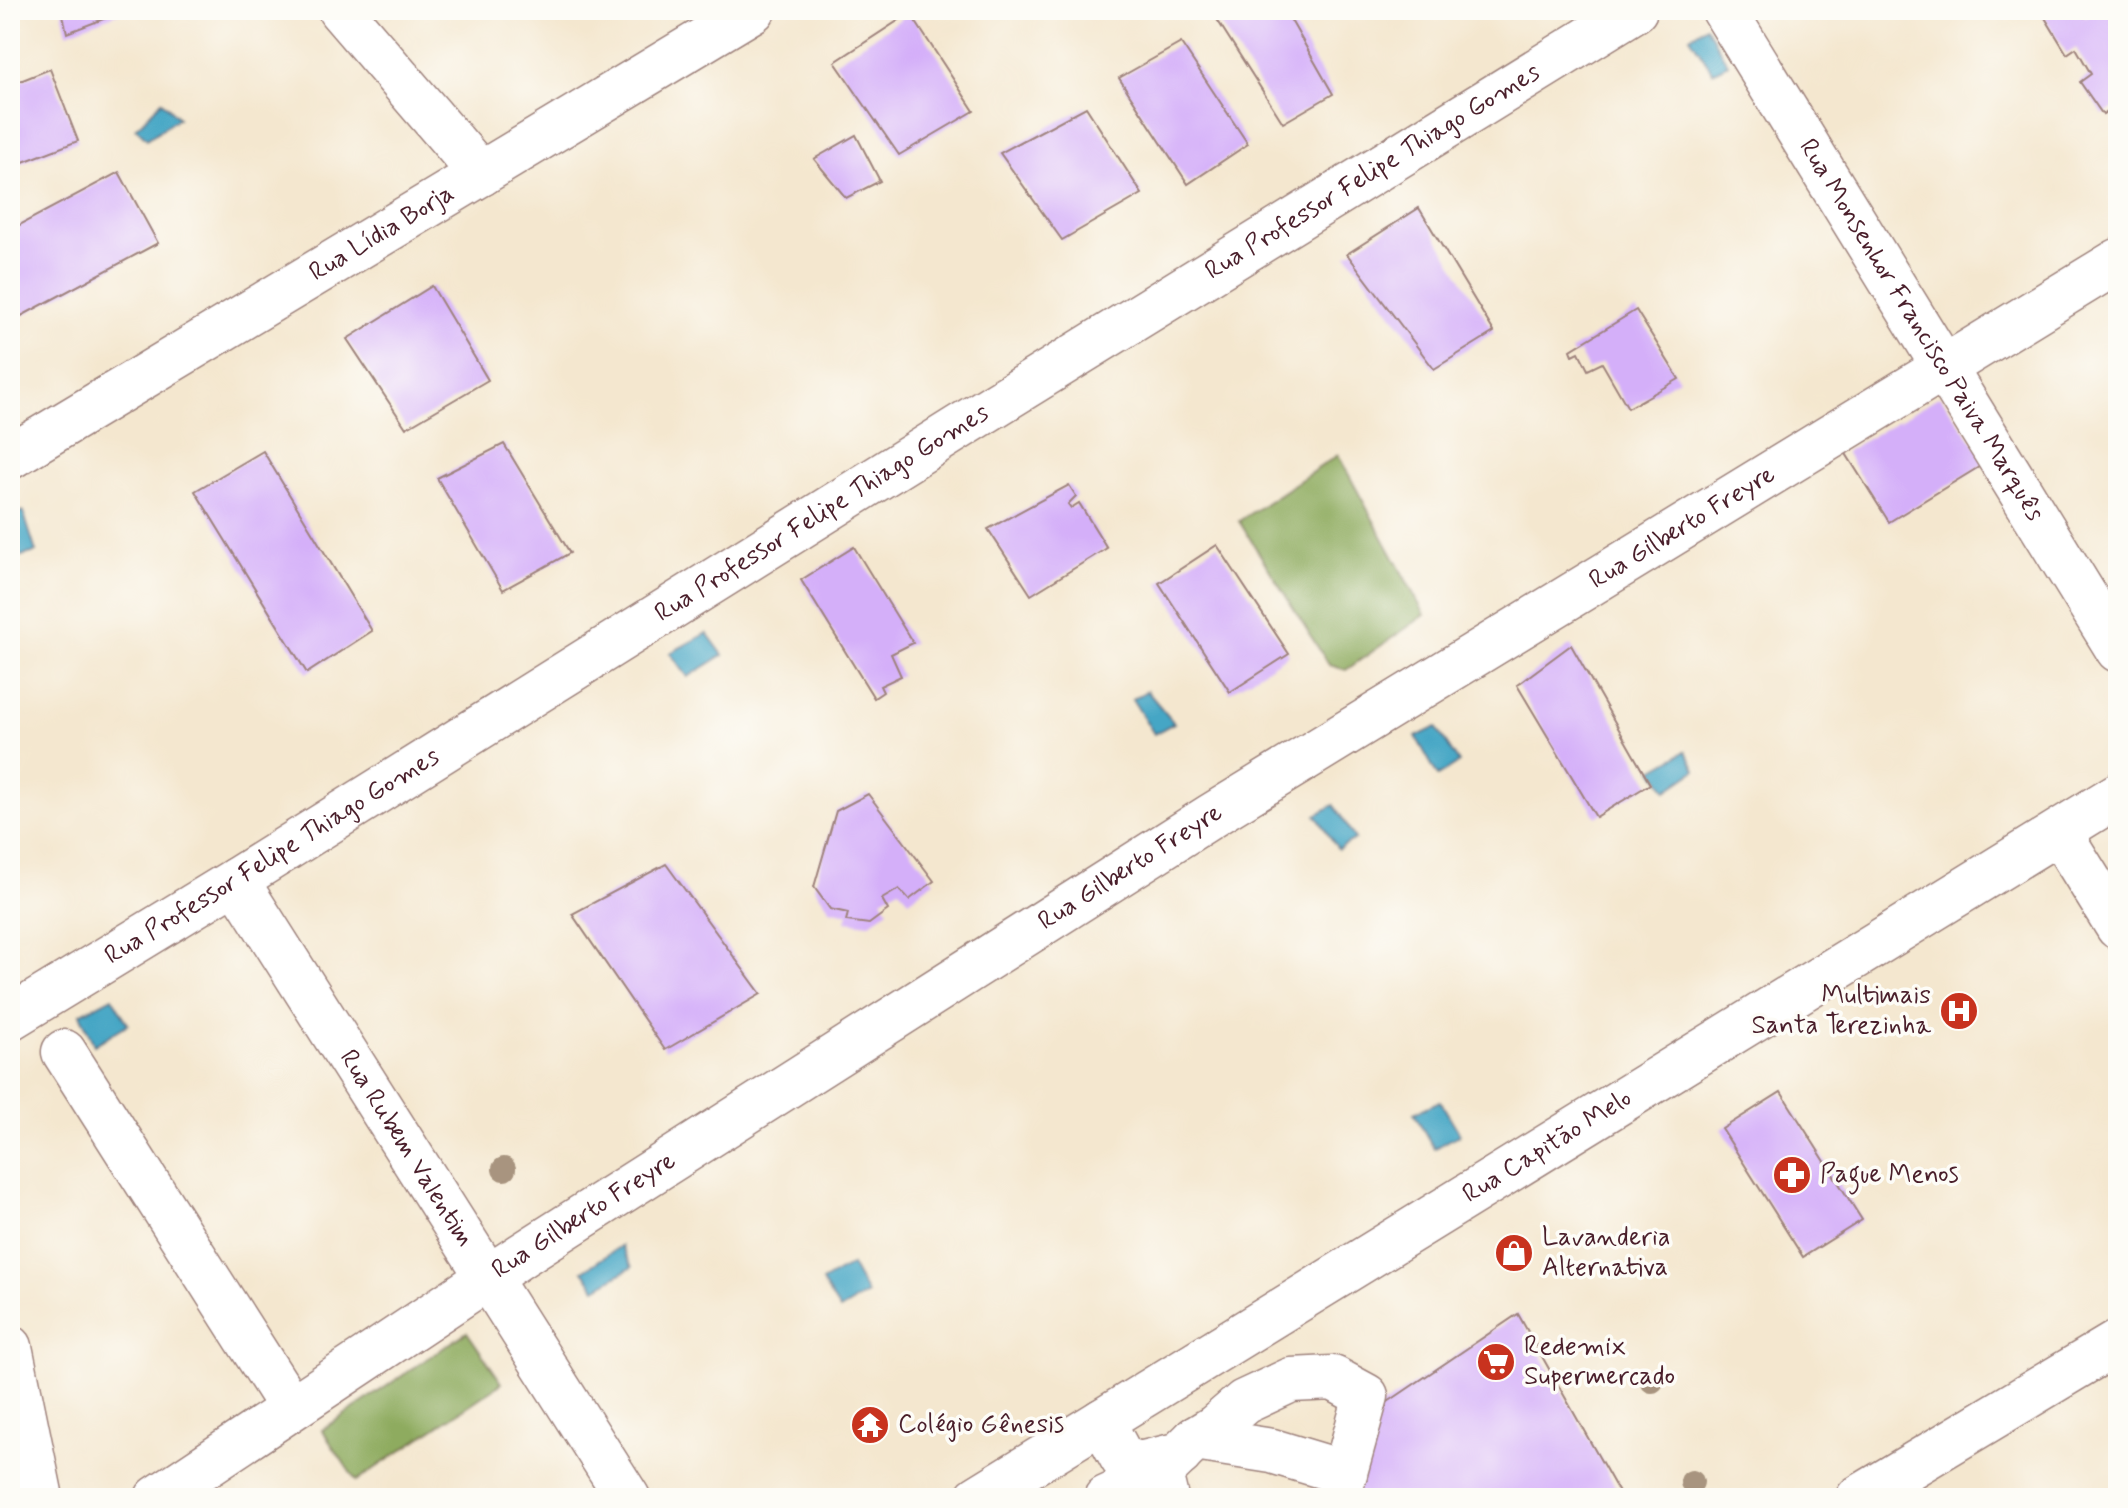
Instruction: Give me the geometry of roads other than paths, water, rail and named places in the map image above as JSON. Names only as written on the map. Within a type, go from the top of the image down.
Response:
[{"type":"street","points":[[340,10],[481,174]]},
{"type":"street","name":"Rua Lídia Borja","points":[[10,457],[753,10]]},
{"type":"street","name":"Rua Professor Felipe Thiago Gomes","points":[[10,1018],[1635,10]]},
{"type":"street","name":"Rua Monsenhor Francisco Paiva Marquês","points":[[1724,10],[2118,650]]},
{"type":"street","name":"Rua Gilberto Freyre","points":[[157,1498],[487,1278],[1211,816],[2118,261]]},
{"type":"street","name":"Rua Capitão Melo","points":[[977,1498],[2118,795]]},
{"type":"street","points":[[2059,832],[2118,927]]},
{"type":"street","name":"Rua Rubem Valentim","points":[[236,880],[628,1498]]},
{"type":"street","points":[[64,1052],[291,1408]]},
{"type":"street","points":[[1858,1498],[2118,1342]]},
{"type":"street","points":[[10,1347],[41,1498]]},
{"type":"street","points":[[1102,1421],[1122,1458],[1139,1464],[1175,1466],[1272,1451],[1342,1485],[1366,1396],[1333,1378],[1291,1380],[1244,1402],[1175,1466],[1106,1498]]},
{"type":"water","points":[[1706,26],[1728,64],[1713,72],[1690,37]]},
{"type":"water","points":[[162,101],[178,118],[147,139],[136,128]]},
{"type":"water","points":[[23,511],[36,552],[10,559],[10,516]]},
{"type":"water","points":[[707,633],[723,655],[688,677],[670,653]]},
{"type":"water","points":[[1147,691],[1174,723],[1154,734],[1132,699]]},
{"type":"water","points":[[1436,727],[1459,763],[1438,776],[1416,737]]},
{"type":"water","points":[[1686,751],[1696,770],[1667,790],[1653,770]]},
{"type":"water","points":[[1334,805],[1355,839],[1338,849],[1316,815]]},
{"type":"water","points":[[112,997],[128,1024],[94,1045],[80,1014]]},
{"type":"water","points":[[1440,1101],[1460,1134],[1434,1149],[1414,1113]]},
{"type":"water","points":[[621,1246],[632,1267],[596,1288],[583,1271]]},
{"type":"water","points":[[851,1265],[867,1294],[840,1310],[822,1282]]},
{"type":"place","name":"Multimais Santa Terezinha","points":[[1959,1011]]},
{"type":"place","name":"Pague Menos","points":[[1792,1175]]},
{"type":"place","name":"Lavanderia Alternativa","points":[[1514,1253]]},
{"type":"place","name":"Redemix Supermercado","points":[[1496,1362]]},
{"type":"place","name":"Colégio Gênesis","points":[[870,1425]]}]
